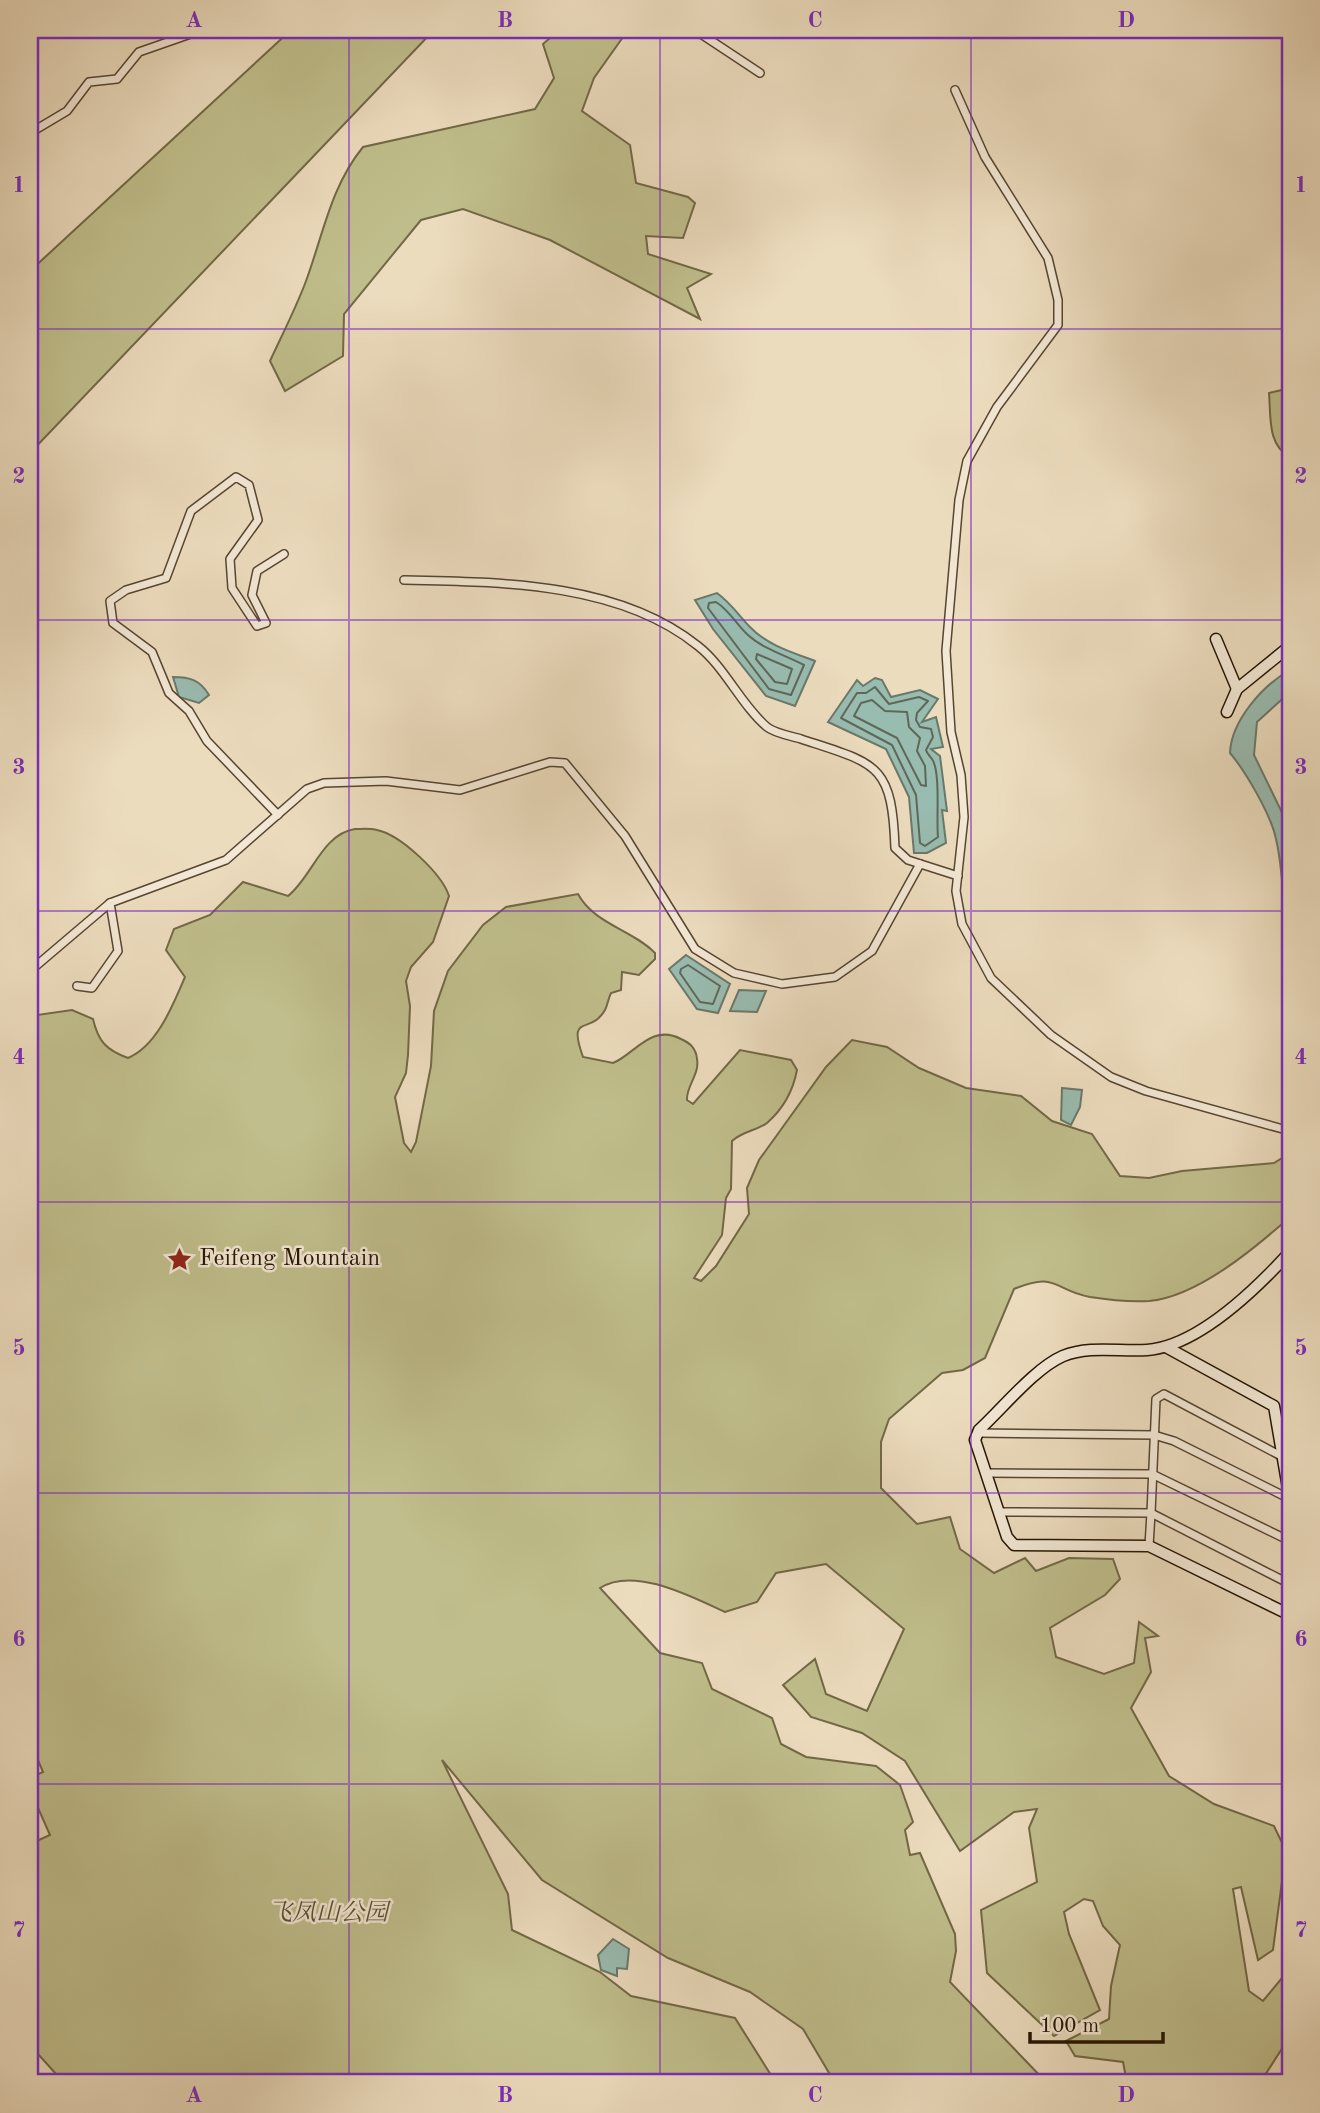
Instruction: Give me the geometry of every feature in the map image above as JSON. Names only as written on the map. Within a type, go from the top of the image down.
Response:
[{"type":"street","points":[[30,133],[67,111],[89,82],[117,79],[139,52],[202,30]]},
{"type":"street","points":[[695,30],[760,73]]},
{"type":"street","points":[[955,90],[985,157],[1048,258],[1058,300],[1058,325],[997,407],[967,461],[959,500],[946,651],[951,732],[961,775],[964,817],[956,891],[962,923],[991,978],[1051,1035],[1111,1077],[1146,1091],[1290,1131]]},
{"type":"street","points":[[278,815],[206,741],[189,711],[169,693],[152,652],[113,623],[110,601],[126,590],[166,579],[191,511],[236,477],[249,485],[258,520],[230,559],[232,588],[257,626],[266,623],[252,595],[257,571],[284,554]]},
{"type":"street","points":[[404,580],[475,581],[573,594],[626,608],[671,625],[701,648],[768,728],[863,759],[884,781],[893,808],[895,848],[908,860],[958,876]]},
{"type":"street","points":[[1216,639],[1237,688]]},
{"type":"street","points":[[1227,712],[1237,688],[1290,646]]},
{"type":"street","points":[[30,971],[110,903],[226,860],[307,789],[324,783],[386,781],[460,790],[550,762],[565,763],[625,836],[695,949],[734,973],[782,984],[835,977],[872,951],[920,864]]},
{"type":"street","points":[[76,986],[92,988],[118,951],[110,903]]},
{"type":"street","points":[[1290,1252],[1232,1308],[1166,1347],[1098,1350],[1062,1356],[1046,1367],[978,1433],[977,1450],[1007,1537],[1014,1545],[1149,1546],[1290,1615]]},
{"type":"street","points":[[1166,1347],[1274,1406],[1290,1499]]},
{"type":"street","points":[[1149,1546],[1156,1399],[1164,1394],[1283,1457]]},
{"type":"street","points":[[978,1433],[1154,1435],[1174,1441],[1290,1499]]},
{"type":"street","points":[[987,1473],[1152,1474],[1290,1541]]},
{"type":"street","points":[[1000,1511],[1151,1513],[1290,1584]]},
{"type":"green space","points":[[291,30],[434,30],[30,453],[30,271]]},
{"type":"green space","points":[[559,30],[628,30],[594,78],[582,111],[630,145],[636,183],[688,197],[695,203],[683,238],[646,236],[648,254],[711,274],[687,288],[700,319],[550,240],[463,209],[421,220],[344,314],[343,356],[285,391],[270,361],[302,291],[335,194],[363,147],[535,109],[554,78],[543,44]]},
{"type":"green space","points":[[1286,389],[1290,398],[1290,457],[1277,445],[1270,411],[1269,393]]},
{"type":"green space","name":"飞凤山公园","points":[[355,829],[377,830],[397,839],[429,867],[449,896],[433,942],[411,967],[406,981],[410,1006],[408,1055],[406,1073],[395,1097],[404,1143],[411,1152],[416,1142],[431,1066],[434,1011],[448,971],[483,925],[506,907],[578,894],[594,913],[636,938],[655,953],[655,959],[639,975],[622,972],[621,990],[611,993],[599,1018],[579,1029],[583,1057],[613,1063],[652,1037],[670,1035],[681,1039],[692,1046],[696,1055],[697,1070],[687,1095],[687,1100],[693,1104],[740,1050],[791,1060],[797,1070],[782,1106],[767,1123],[732,1141],[731,1189],[726,1198],[722,1235],[694,1278],[701,1281],[716,1266],[749,1214],[747,1188],[759,1160],[826,1067],[852,1040],[887,1047],[919,1068],[966,1088],[1021,1096],[1052,1121],[1092,1134],[1120,1176],[1149,1178],[1182,1171],[1274,1163],[1290,1153],[1290,1217],[1224,1269],[1186,1291],[1149,1301],[1090,1297],[1047,1282],[1014,1289],[985,1358],[963,1370],[942,1373],[889,1419],[881,1442],[881,1488],[917,1524],[950,1517],[960,1549],[994,1573],[1025,1558],[1036,1571],[1069,1558],[1113,1559],[1120,1579],[1105,1595],[1050,1628],[1056,1657],[1104,1674],[1134,1663],[1139,1622],[1158,1636],[1145,1638],[1151,1672],[1131,1708],[1169,1776],[1214,1804],[1274,1826],[1286,1851],[1273,1950],[1258,1960],[1241,1887],[1233,1889],[1249,1991],[1263,2001],[1282,1978],[1290,1922],[1290,2043],[1283,2047],[1260,2083],[1127,2083],[1123,2062],[1075,2056],[1066,2041],[1109,2019],[1111,1986],[1120,1945],[1103,1926],[1093,1901],[1084,1899],[1064,1912],[1069,1934],[1100,2010],[1054,2036],[987,1973],[981,1910],[1037,1882],[1029,1828],[1037,1809],[1014,1812],[960,1851],[905,1761],[862,1733],[811,1717],[783,1685],[815,1659],[826,1694],[867,1711],[904,1629],[826,1564],[776,1573],[757,1602],[725,1612],[680,1592],[646,1582],[629,1580],[600,1588],[660,1653],[702,1663],[712,1689],[772,1718],[781,1744],[806,1757],[876,1766],[900,1785],[913,1822],[905,1830],[910,1855],[920,1853],[955,1934],[956,1951],[950,1982],[1047,2083],[835,2083],[803,2029],[750,1992],[668,1958],[542,1880],[442,1760],[508,1894],[512,1930],[600,1972],[631,1996],[735,2018],[776,2083],[82,2083],[78,2075],[56,2074],[38,2054],[30,2007],[30,1844],[50,1835],[31,1792],[30,1778],[43,1772],[30,1741],[30,1016],[72,1010],[93,1019],[104,1044],[128,1058],[156,1034],[185,977],[166,950],[174,929],[210,915],[243,882],[288,896],[334,839]]},
{"type":"water","points":[[717,593],[757,634],[781,648],[815,661],[795,706],[766,696],[713,629],[695,600]]},
{"type":"water","points":[[1290,670],[1290,692],[1257,722],[1254,755],[1290,829],[1290,942],[1279,852],[1273,829],[1257,794],[1230,753],[1236,729],[1250,705],[1269,685]]},
{"type":"water","points":[[173,677],[194,680],[209,695],[199,703],[179,697]]},
{"type":"water","points":[[875,678],[882,680],[891,697],[920,690],[938,699],[922,722],[936,717],[943,747],[931,749],[940,756],[947,811],[942,810],[946,843],[927,853],[914,853],[909,797],[886,749],[828,722],[857,680],[863,686]]},
{"type":"water","points":[[686,955],[730,984],[718,1013],[697,1009],[669,969]]},
{"type":"water","points":[[739,990],[766,991],[757,1012],[730,1011]]},
{"type":"water","points":[[1062,1088],[1082,1090],[1080,1107],[1071,1125],[1061,1120]]},
{"type":"water","points":[[613,1939],[629,1949],[627,1969],[617,1968],[617,1976],[601,1970],[598,1955]]},
{"type":"waterway","points":[[30,32],[34,30]]},
{"type":"place","name":"Feifeng Mountain","points":[[179,1259]]}]
